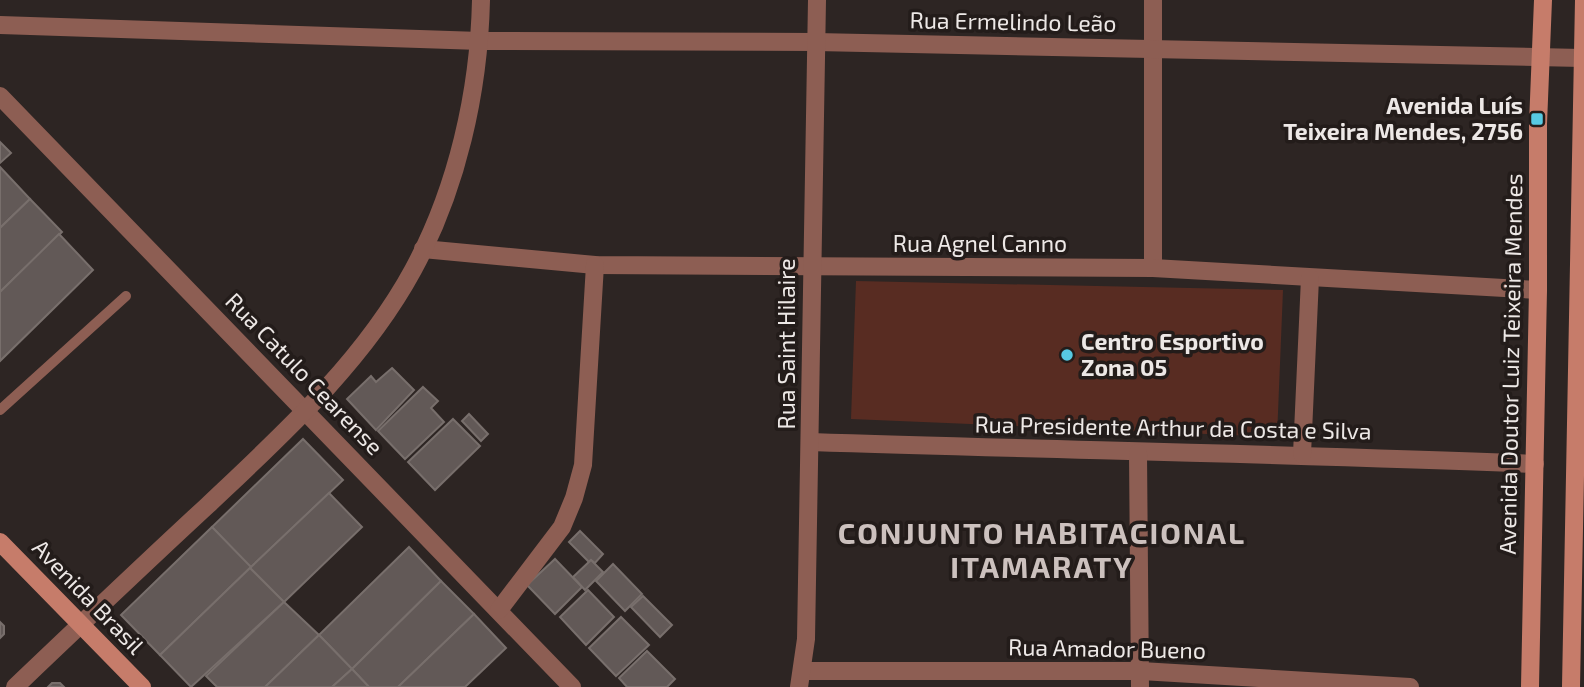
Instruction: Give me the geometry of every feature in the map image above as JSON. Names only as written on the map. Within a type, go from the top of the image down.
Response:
[{"type":"main road","name":"Avenida Doutor Luiz Teixeira Mendes","points":[[1530,687],[1538,290],[1538,124],[1543,0]]},
{"type":"main road","points":[[1571,687],[1584,0]]},
{"type":"main road","name":"Avenida Brasil","points":[[0,541],[142,687]]},
{"type":"street","points":[[15,687],[305,412],[369,337],[413,271],[449,188],[468,118],[480,41],[481,0]]},
{"type":"street","name":"Rua Saint Hilaire","points":[[801,679],[806,639],[811,442],[817,0]]},
{"type":"street","points":[[1153,0],[1153,268]]},
{"type":"street","name":"Rua Ermelindo Leão","points":[[0,25],[480,41],[816,43],[1583,58]]},
{"type":"street","name":"Rua Catulo Cearense","points":[[0,96],[572,687]]},
{"type":"street","name":"Rua Agnel Canno","points":[[423,249],[595,265],[1153,268],[1538,290]]},
{"type":"street","points":[[499,610],[562,527],[577,487],[583,465],[595,265]]},
{"type":"street","points":[[1302,454],[1310,278]]},
{"type":"street","name":"Rua Presidente Arthur da Costa e Silva","points":[[811,442],[1138,453],[1302,454],[1535,464]]},
{"type":"street","points":[[1138,453],[1140,679]]},
{"type":"street","name":"Rua Amador Bueno","points":[[801,679],[1140,679],[1410,687]]},
{"type":"lane","points":[[0,410],[126,296]]},
{"type":"shaded area","name":"Centro Esportivo Zona 05","points":[[856,281],[1283,290],[1277,437],[851,419]]},
{"type":"building","points":[[0,142],[11,153],[0,163]]},
{"type":"building","points":[[0,167],[30,199],[0,228]]},
{"type":"building","points":[[30,199],[62,232],[0,292],[0,228]]},
{"type":"building","points":[[59,234],[93,270],[0,361],[0,292]]},
{"type":"building","points":[[392,368],[414,390],[376,430],[347,399],[371,376],[376,382]]},
{"type":"building","points":[[423,387],[438,401],[431,408],[444,422],[405,459],[378,431]]},
{"type":"building","points":[[469,414],[488,434],[481,441],[462,421]]},
{"type":"building","points":[[453,419],[480,446],[435,490],[408,462]]},
{"type":"building","points":[[303,439],[343,480],[250,568],[212,527]]},
{"type":"building","points":[[329,493],[362,527],[284,602],[250,568]]},
{"type":"building","points":[[212,527],[251,567],[160,655],[121,615]]},
{"type":"building","points":[[580,531],[603,554],[595,563],[591,560],[589,562],[569,542]]},
{"type":"building","points":[[409,547],[441,581],[352,669],[319,635]]},
{"type":"building","points":[[555,559],[582,587],[555,614],[527,585]]},
{"type":"building","points":[[591,560],[603,572],[585,590],[573,577]]},
{"type":"building","points":[[613,564],[642,594],[625,611],[596,581]]},
{"type":"building","points":[[250,568],[284,602],[191,687],[160,655]]},
{"type":"building","points":[[441,581],[474,614],[398,687],[369,687],[352,669]]},
{"type":"building","points":[[588,590],[614,617],[586,645],[560,617]]},
{"type":"building","points":[[643,596],[672,625],[660,637],[631,607]]},
{"type":"building","points":[[284,602],[319,635],[265,687],[217,687],[206,676]]},
{"type":"building","points":[[474,614],[506,648],[465,687],[398,687]]},
{"type":"building","points":[[621,617],[649,645],[616,676],[589,648]]},
{"type":"building","points":[[0,622],[4,626],[4,634],[0,638]]},
{"type":"building","points":[[319,635],[352,669],[332,687],[265,687]]},
{"type":"building","points":[[647,651],[675,679],[667,687],[627,687],[619,678]]},
{"type":"building","points":[[352,669],[369,687],[332,687]]},
{"type":"building","points":[[52,683],[60,683],[64,687],[48,687]]},
{"type":"place","name":"Avenida Luís Teixeira Mendes, 2756","points":[[1537,119]]},
{"type":"place","name":"Centro Esportivo Zona 05","points":[[1067,355]]},
{"type":"district","name":"CONJUNTO HABITACIONAL ITAMARATY","points":[[1042,551]]}]
